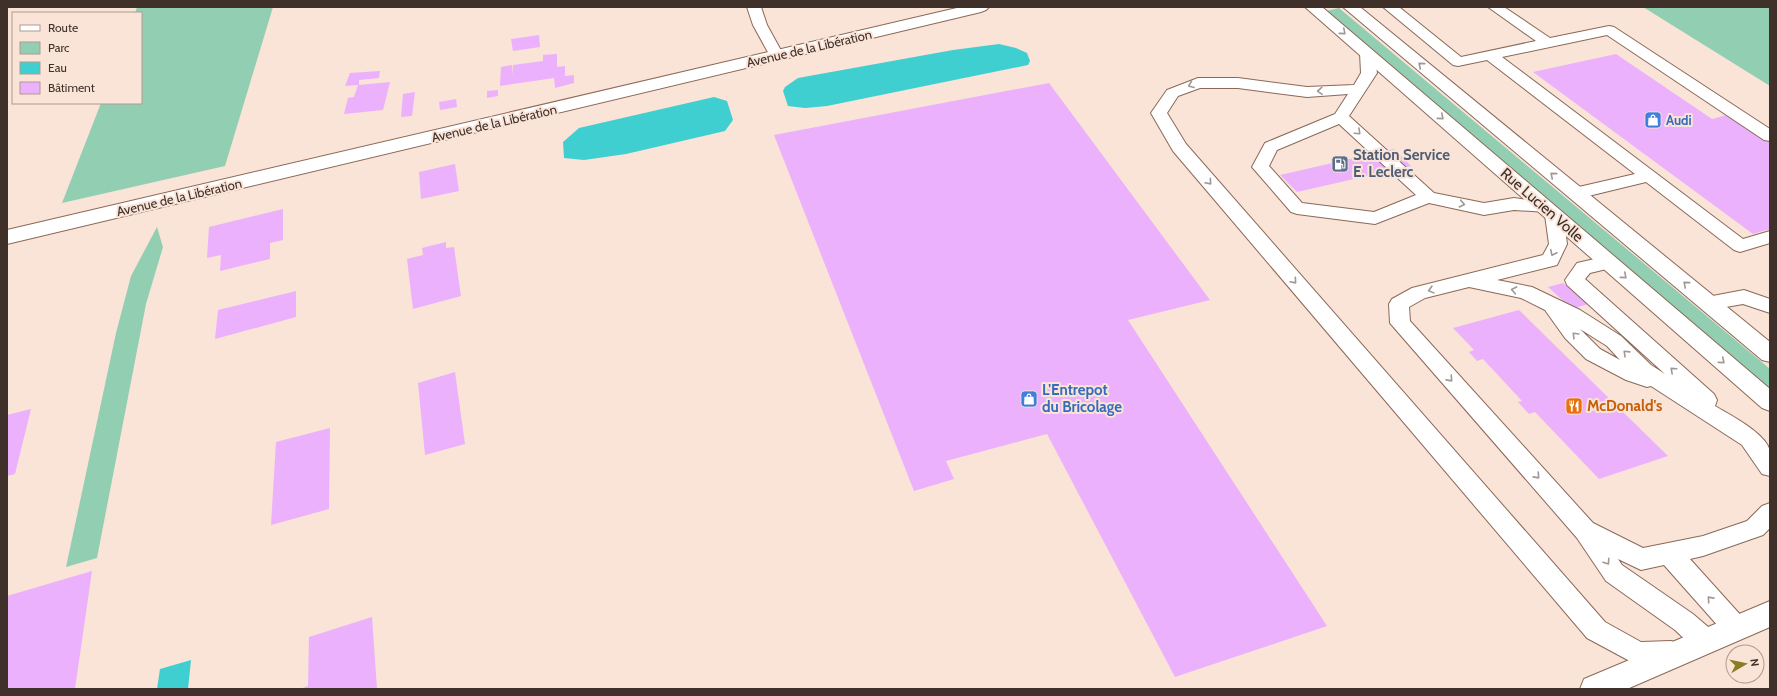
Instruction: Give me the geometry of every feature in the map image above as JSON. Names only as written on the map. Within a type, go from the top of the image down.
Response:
[{"type":"street","name":"Avenue de la Libération","points":[[7,237],[981,7]]},
{"type":"street","name":"Rue Lucien Volle","points":[[1313,7],[1770,402]]},
{"type":"street","points":[[1351,7],[1770,354]]},
{"type":"street","points":[[1594,689],[1770,614]]},
{"type":"lane","points":[[754,7],[760,25],[777,56]]},
{"type":"lane","points":[[1390,7],[1458,62],[1609,30],[1770,136]]},
{"type":"lane","points":[[1495,7],[1548,43]]},
{"type":"lane","points":[[1367,53],[1369,72],[1341,117],[1271,147],[1260,167],[1297,208],[1375,218],[1428,197]]},
{"type":"lane","points":[[1490,55],[1740,246],[1770,238]]},
{"type":"lane","points":[[1341,117],[1428,197],[1484,209],[1514,204],[1549,211],[1558,244],[1550,260],[1419,293],[1399,304],[1400,323],[1585,530],[1614,573],[1684,622],[1693,647],[1639,654],[1596,630],[1179,147],[1159,113],[1172,93],[1198,83],[1238,83],[1307,92],[1359,89]]},
{"type":"lane","points":[[1576,194],[1649,176]]},
{"type":"lane","points":[[1608,262],[1584,268],[1574,280],[1750,439],[1770,467]]},
{"type":"lane","points":[[1467,281],[1525,292],[1552,305],[1562,322],[1594,354],[1631,373],[1669,387],[1750,439]]},
{"type":"lane","points":[[1709,303],[1744,298],[1770,306]]},
{"type":"lane","points":[[1585,530],[1641,559],[1703,546],[1755,528],[1770,513]]},
{"type":"lane","points":[[1669,553],[1736,628]]},
{"type":"green space","points":[[137,7],[273,7],[225,166],[62,203],[101,104],[142,104],[142,12],[135,12]]},
{"type":"green space","points":[[1643,7],[1770,7],[1770,86]]},
{"type":"green space","points":[[1339,8],[1770,369],[1770,390],[1326,11]]},
{"type":"green space","points":[[157,227],[163,247],[146,304],[97,558],[66,567],[116,333],[131,276]]},
{"type":"water","points":[[999,44],[1016,48],[1027,53],[1030,61],[1028,65],[827,106],[805,108],[788,106],[783,91],[785,87],[798,78],[953,50]]},
{"type":"water","points":[[714,97],[727,101],[733,120],[725,131],[626,154],[584,160],[564,158],[563,142],[579,128]]},
{"type":"water","points":[[191,660],[188,689],[157,689],[160,669]]},
{"type":"building","points":[[539,35],[540,47],[513,51],[511,39]]},
{"type":"building","points":[[557,54],[557,67],[565,66],[565,76],[574,75],[574,83],[555,88],[554,78],[500,86],[501,67],[512,65],[513,75],[513,65],[543,61],[543,55]]},
{"type":"building","points":[[1616,54],[1712,119],[1730,114],[1770,141],[1770,229],[1753,234],[1533,72]]},
{"type":"building","points":[[380,71],[379,78],[359,80],[359,85],[390,82],[383,110],[344,114],[348,98],[354,97],[358,85],[345,86],[350,73]]},
{"type":"building","name":"L'Entrepot du Bricolage","points":[[1049,83],[1210,300],[1128,320],[1327,626],[1175,677],[1047,434],[946,461],[954,479],[914,491],[774,135]]},
{"type":"building","points":[[498,90],[498,96],[487,98],[487,91]]},
{"type":"building","points":[[415,92],[412,116],[401,117],[403,94]]},
{"type":"building","points":[[456,99],[457,107],[440,110],[439,102]]},
{"type":"building","points":[[1394,149],[1411,166],[1297,192],[1280,175]]},
{"type":"building","points":[[455,164],[459,191],[421,199],[419,172]]},
{"type":"building","points":[[283,209],[283,240],[270,243],[270,259],[220,271],[221,255],[207,258],[209,227]]},
{"type":"building","points":[[446,242],[446,248],[454,247],[461,296],[413,309],[407,259],[423,255],[422,248]]},
{"type":"building","points":[[1563,283],[1588,304],[1572,309],[1548,287]]},
{"type":"building","points":[[296,291],[296,317],[215,339],[218,310]]},
{"type":"building","points":[[1519,310],[1668,456],[1599,479],[1535,412],[1529,414],[1518,402],[1522,401],[1483,359],[1477,361],[1469,352],[1474,350],[1453,328]]},
{"type":"building","points":[[455,372],[465,444],[425,455],[418,383]]},
{"type":"building","points":[[31,409],[15,474],[7,476],[7,415]]},
{"type":"building","points":[[330,428],[329,509],[271,525],[276,442]]},
{"type":"building","points":[[92,571],[75,689],[7,689],[7,596]]},
{"type":"building","points":[[372,617],[377,689],[300,689],[308,686],[309,637]]},
{"type":"place","name":"Audi","points":[[1653,120]]},
{"type":"place","name":"Station Service E. Leclerc","points":[[1340,164]]},
{"type":"place","name":"L'Entrepot du Bricolage","points":[[1029,399]]},
{"type":"place","name":"McDonald's","points":[[1574,406]]}]
